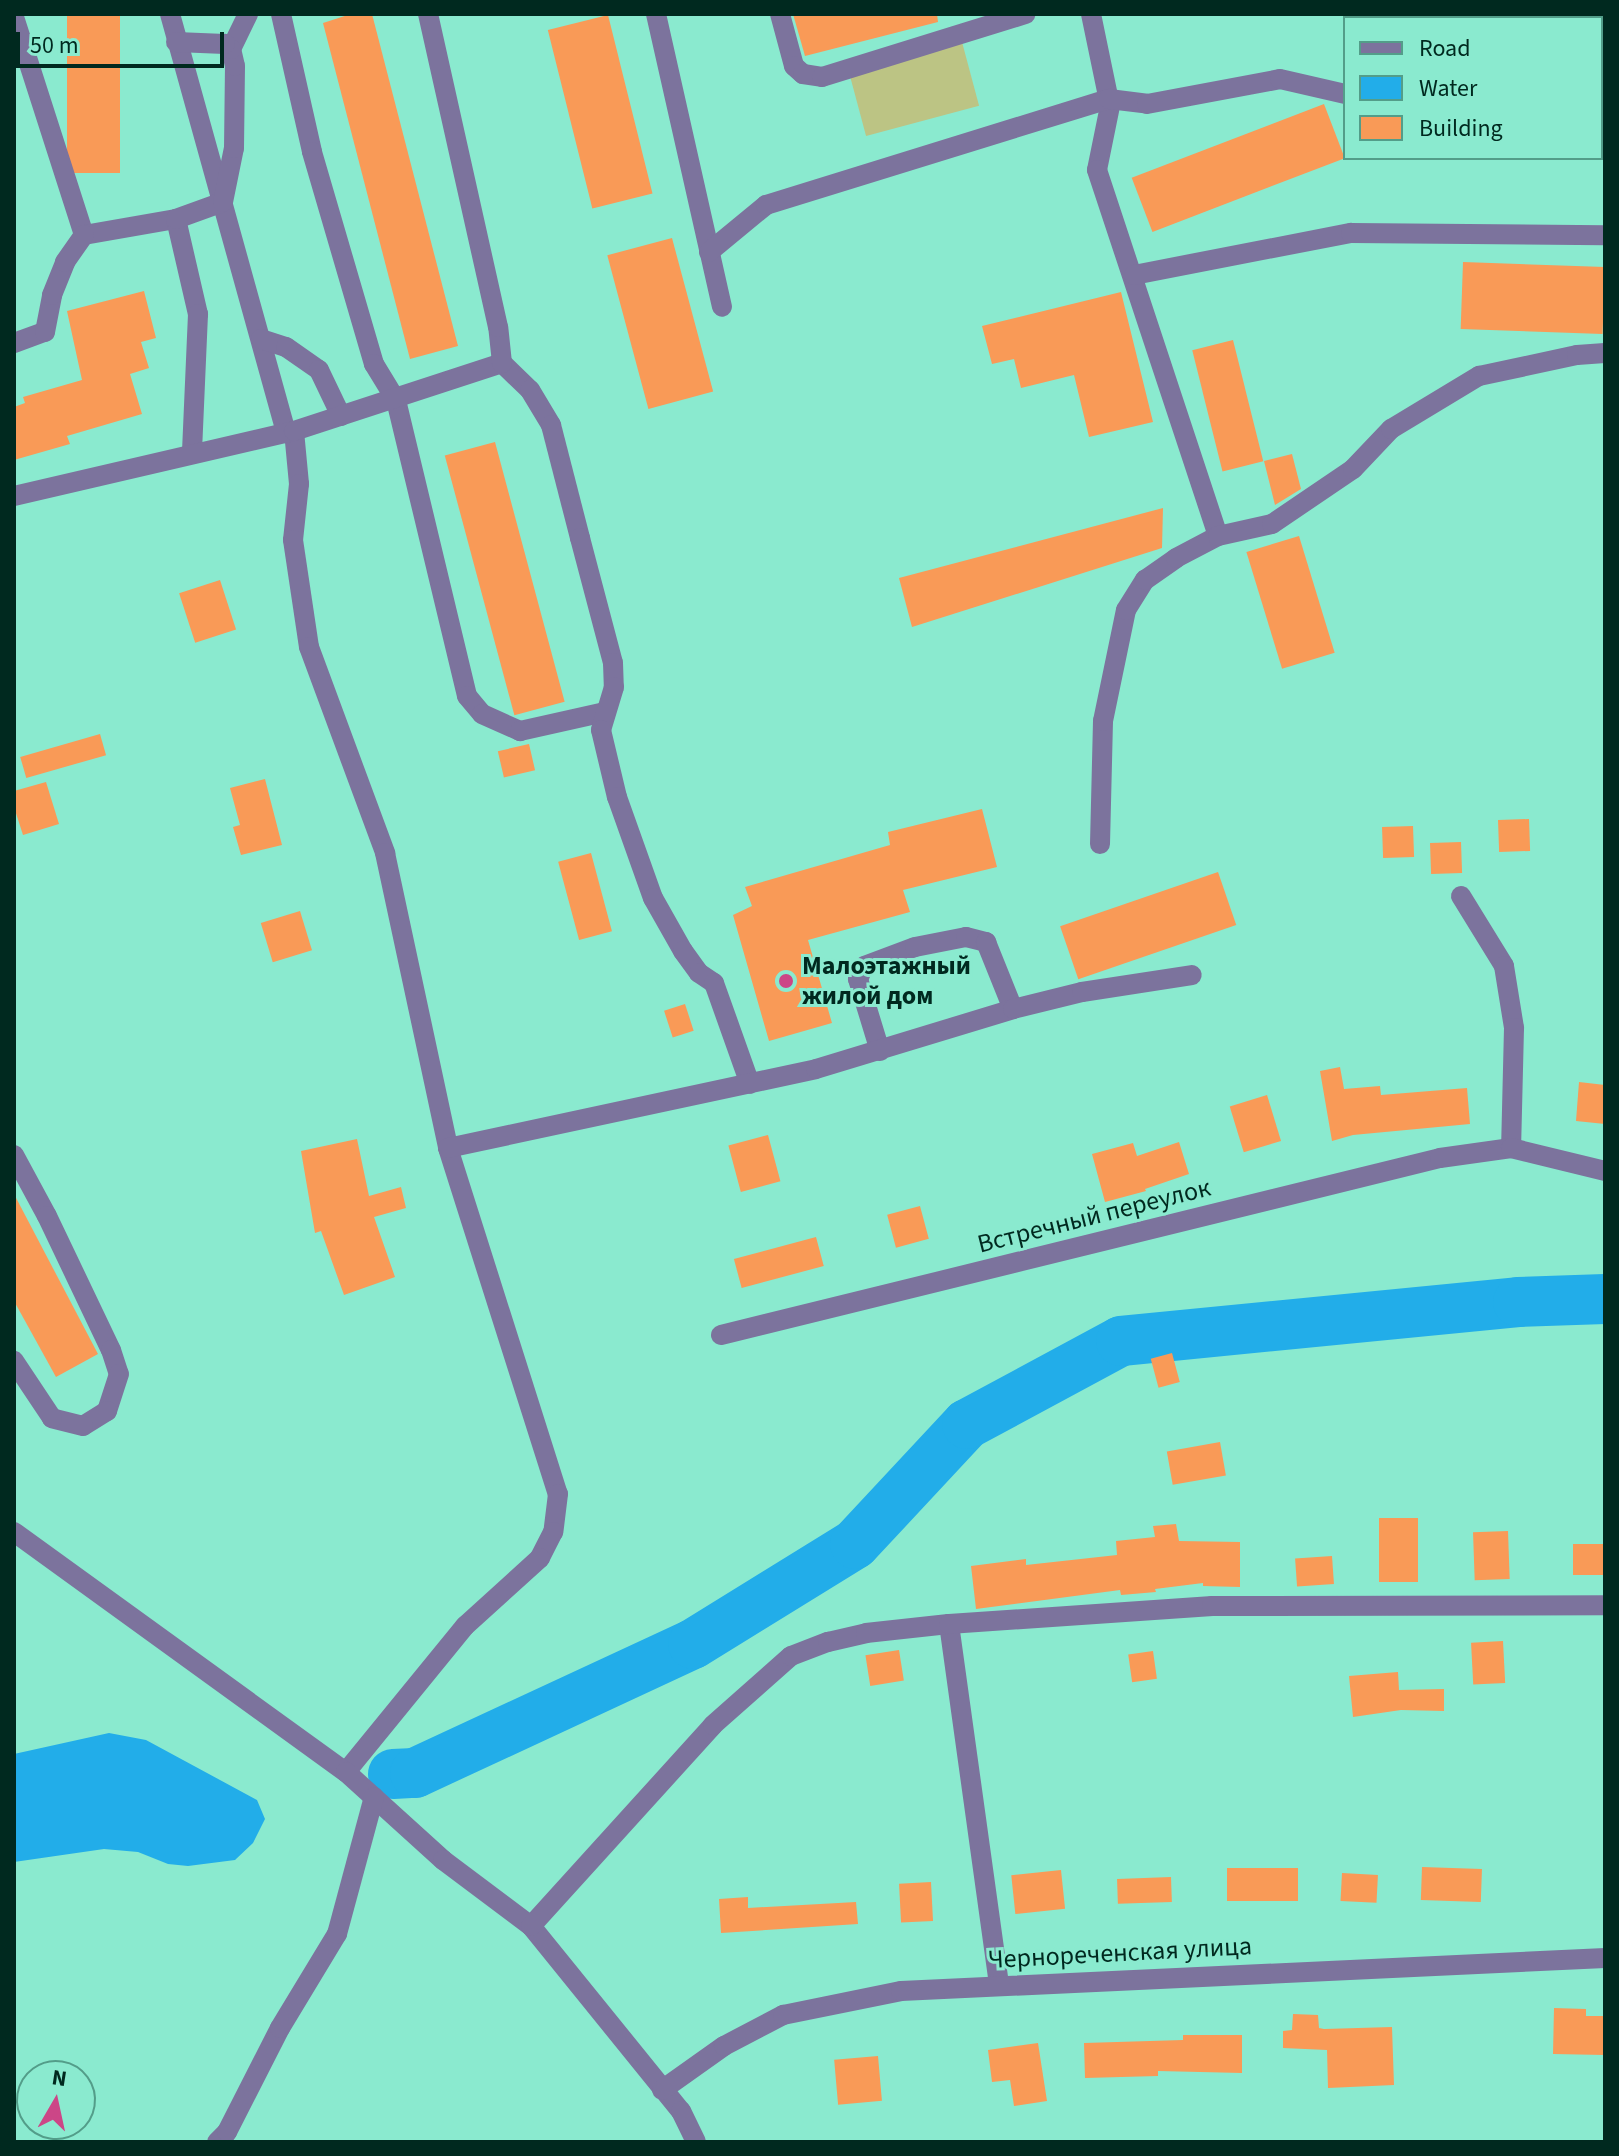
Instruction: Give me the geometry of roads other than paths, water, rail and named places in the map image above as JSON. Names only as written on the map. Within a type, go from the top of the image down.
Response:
[{"type":"street","points":[[170,14],[290,432],[299,484],[293,540],[309,647],[385,853],[448,1148],[558,1494],[553,1532],[540,1558],[465,1626],[346,1772]]},
{"type":"street","points":[[231,49],[248,14]]},
{"type":"street","points":[[281,14],[312,152],[374,364],[396,400],[467,696],[482,714],[520,731],[605,712]]},
{"type":"street","points":[[428,14],[498,327],[502,363],[530,390],[551,425],[613,663],[614,687],[601,730],[604,751],[653,898],[683,951],[699,973],[714,983],[750,1084]]},
{"type":"street","points":[[656,14],[722,307]]},
{"type":"street","points":[[780,14],[794,66],[803,74],[822,77],[1025,14]]},
{"type":"street","points":[[1091,14],[1109,99],[1097,170],[1218,536]]},
{"type":"street","points":[[14,17],[19,51],[84,235]]},
{"type":"street","points":[[176,42],[225,44],[231,49],[235,66],[234,148],[223,202]]},
{"type":"street","points":[[709,252],[766,205],[1109,99],[1147,104],[1280,79],[1343,94]]},
{"type":"street","points":[[14,343],[45,332],[52,295],[65,262],[84,235],[176,219],[223,202]]},
{"type":"street","points":[[176,219],[198,314],[192,453]]},
{"type":"street","points":[[1134,275],[1351,233],[1605,235]]},
{"type":"street","points":[[261,339],[286,347],[319,370],[341,416]]},
{"type":"street","points":[[1100,844],[1103,721],[1126,610],[1145,580],[1176,558],[1218,536],[1272,524],[1353,469],[1391,429],[1479,376],[1577,355],[1605,353]]},
{"type":"street","points":[[14,496],[290,432],[502,363]]},
{"type":"street","points":[[1461,896],[1504,966],[1514,1028],[1511,1148]]},
{"type":"street","points":[[880,1051],[858,979],[864,966],[915,947],[966,937],[986,942],[1013,1009]]},
{"type":"street","points":[[448,1148],[750,1084],[880,1051],[1013,1009],[1082,992],[1192,975]]},
{"type":"street","name":"Встречный переулок","points":[[721,1335],[1440,1158],[1511,1148],[1605,1171]]},
{"type":"street","points":[[14,1155],[47,1216],[111,1350],[119,1374],[107,1411],[83,1426],[52,1418],[14,1361]]},
{"type":"street","points":[[14,1532],[346,1772],[443,1860],[531,1926],[681,2111],[696,2142]]},
{"type":"street","points":[[531,1926],[713,1725],[791,1656],[828,1642],[866,1633],[949,1624],[1212,1606],[1605,1605]]},
{"type":"street","points":[[949,1624],[999,1984]]},
{"type":"street","points":[[217,2142],[227,2132],[280,2028],[337,1934],[374,1797]]},
{"type":"street","name":"Чернореченская улица","points":[[662,2090],[724,2046],[783,2015],[901,1991],[999,1984],[1605,1958]]},
{"type":"water","points":[[109,1733],[146,1740],[257,1800],[265,1819],[253,1843],[235,1860],[188,1866],[168,1864],[138,1852],[104,1849],[14,1862],[14,1754]]},
{"type":"waterway","points":[[393,1774],[415,1773],[693,1644],[855,1544],[967,1424],[1121,1341],[1518,1302],[1605,1299]]},
{"type":"place","name":"Малоэтажный жилой дом","points":[[786,981]]}]
